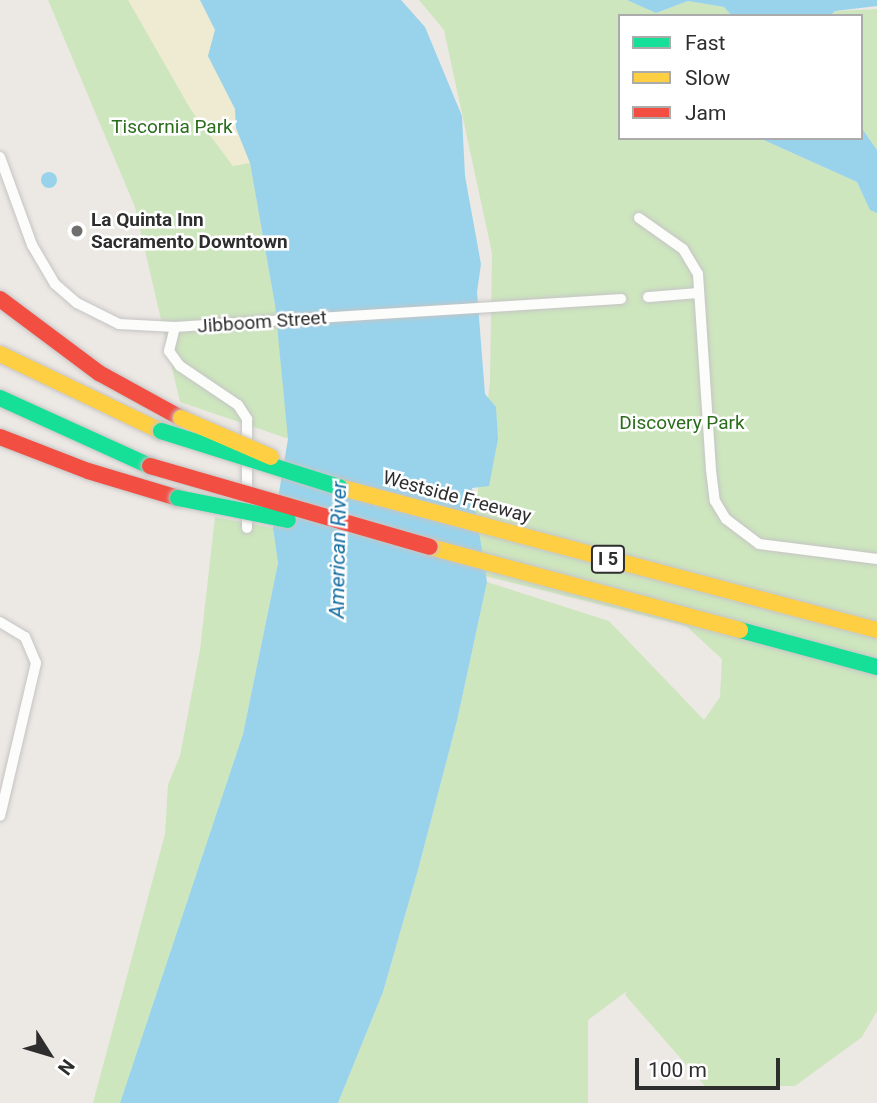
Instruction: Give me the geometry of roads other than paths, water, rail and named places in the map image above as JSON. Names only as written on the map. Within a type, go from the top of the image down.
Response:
[{"type":"highway","points":[[0,299],[99,373],[181,418],[339,487]]},
{"type":"highway","name":"Westside Freeway","points":[[0,354],[162,431],[339,487],[877,630]]},
{"type":"highway","name":"I 5","points":[[0,398],[150,466],[430,547],[877,667]]},
{"type":"highway","points":[[0,437],[88,471],[178,498],[430,547]]},
{"type":"street","name":"Jibboom Street","points":[[0,157],[32,245],[60,289],[92,312],[119,324],[196,326],[621,299]]},
{"type":"street","points":[[639,218],[694,262],[699,293],[711,470],[715,501],[726,519],[759,544],[877,558]]},
{"type":"street","points":[[648,297],[699,293]]},
{"type":"street","points":[[175,327],[171,343],[174,358],[245,412],[247,528]]},
{"type":"street","points":[[0,622],[25,637],[36,663],[0,816]]},
{"type":"water","name":"American River","points":[[200,0],[401,0],[425,27],[462,116],[465,176],[481,264],[477,292],[485,394],[496,407],[498,439],[489,486],[472,488],[487,582],[457,721],[418,870],[383,992],[338,1103],[120,1103],[243,734],[278,563],[273,528],[288,439],[275,305],[250,163],[236,128],[235,109],[208,56],[215,30]]},
{"type":"water","points":[[627,0],[877,0],[877,6],[835,11],[832,14],[730,14],[724,7],[688,1],[656,13]]},
{"type":"water","points":[[863,130],[877,150],[877,213],[870,210],[857,182],[763,140],[863,140]]},
{"type":"water","points":[[46,172],[52,172],[57,180],[55,186],[46,188],[41,183],[41,177]]},
{"type":"place","name":"La Quinta Inn Sacramento Downtown","points":[[77,231]]},
{"type":"park label","name":"Tiscornia Park","points":[[172,127]]},
{"type":"park label","name":"Discovery Park","points":[[682,423]]}]
